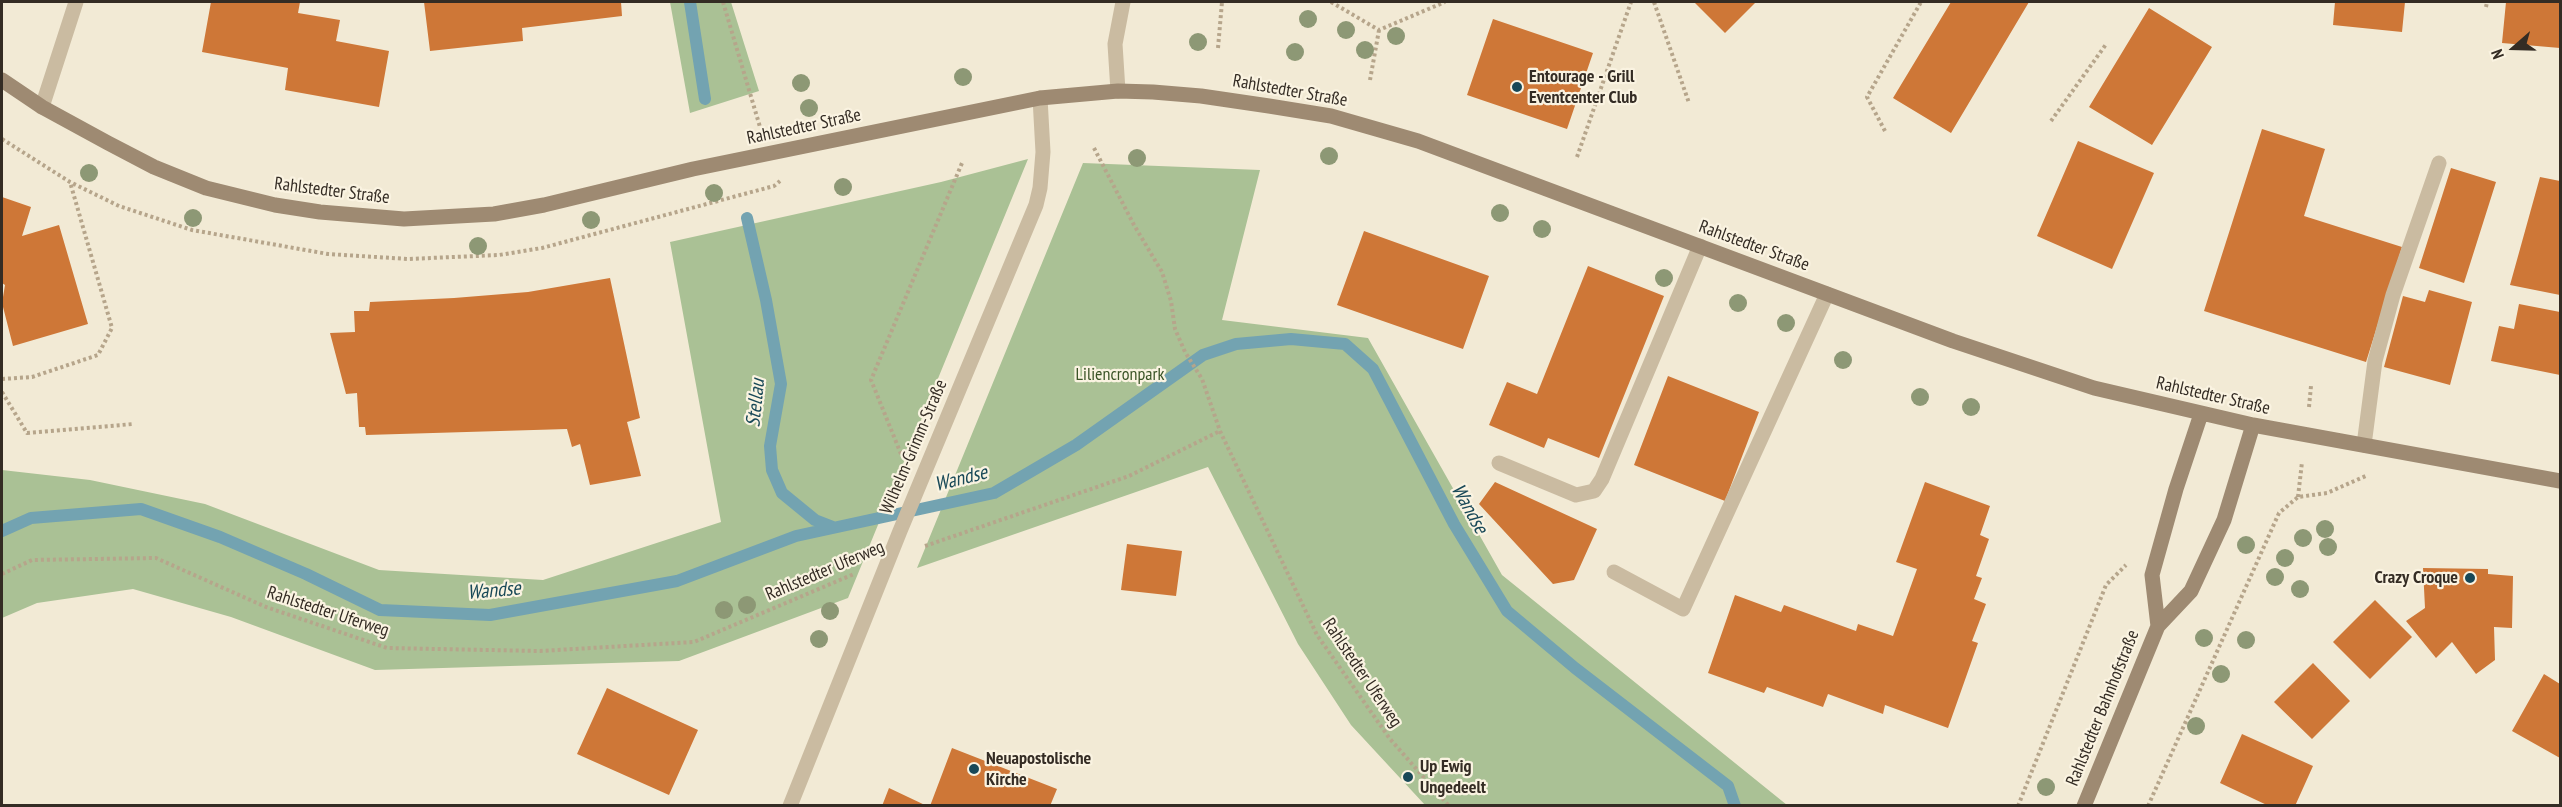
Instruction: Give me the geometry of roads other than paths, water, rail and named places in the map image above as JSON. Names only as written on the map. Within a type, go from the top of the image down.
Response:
[{"type":"main road","name":"Rahlstedter Straße","points":[[2,80],[42,107],[154,168],[206,188],[275,205],[320,212],[404,219],[494,214],[544,205],[693,169],[1040,98],[1118,91],[1201,96],[1331,116],[1429,145],[1953,341],[2094,388],[2253,425],[2560,481]]},
{"type":"main road","name":"Rahlstedter Bahnhofstraße","points":[[2158,626],[2152,575],[2176,489],[2201,414]]},
{"type":"main road","name":"Rahlstedter Bahnhofstraße","points":[[2084,806],[2158,626],[2191,591],[2224,520],[2253,425]]},
{"type":"street","points":[[42,107],[76,2]]},
{"type":"street","points":[[1118,91],[1115,44],[1123,2]]},
{"type":"street","name":"Wilhelm-Grimm-Straße","points":[[790,806],[900,531],[1036,205],[1043,152],[1040,98]]},
{"type":"street","points":[[2364,445],[2375,361],[2393,295],[2439,163]]},
{"type":"street","points":[[1499,463],[1576,495],[1594,491],[1602,479],[1700,246]]},
{"type":"street","points":[[1614,572],[1683,609],[1827,294]]},
{"type":"waterway","name":"Stellau","points":[[690,2],[705,99]]},
{"type":"waterway","name":"Stellau","points":[[747,218],[766,300],[781,384],[770,446],[772,470],[782,493],[815,520],[833,527]]},
{"type":"waterway","name":"Wandse","points":[[2,531],[31,518],[141,509],[220,537],[306,574],[380,610],[490,615],[677,581],[796,536],[994,493],[1076,445],[1203,355],[1236,344],[1291,339],[1345,344],[1373,369],[1454,524],[1507,611],[1575,668],[1728,786],[1735,806]]},
{"type":"place","name":"Entourage - Grill Eventcenter Club","points":[[1517,87]]},
{"type":"place","name":"Crazy Croque","points":[[2470,578]]},
{"type":"place","name":"Neuapostolische Kirche","points":[[974,769]]},
{"type":"place","name":"Up Ewig Ungedeelt","points":[[1408,777]]},
{"type":"park label","name":"Liliencronpark","points":[[1120,375]]}]
